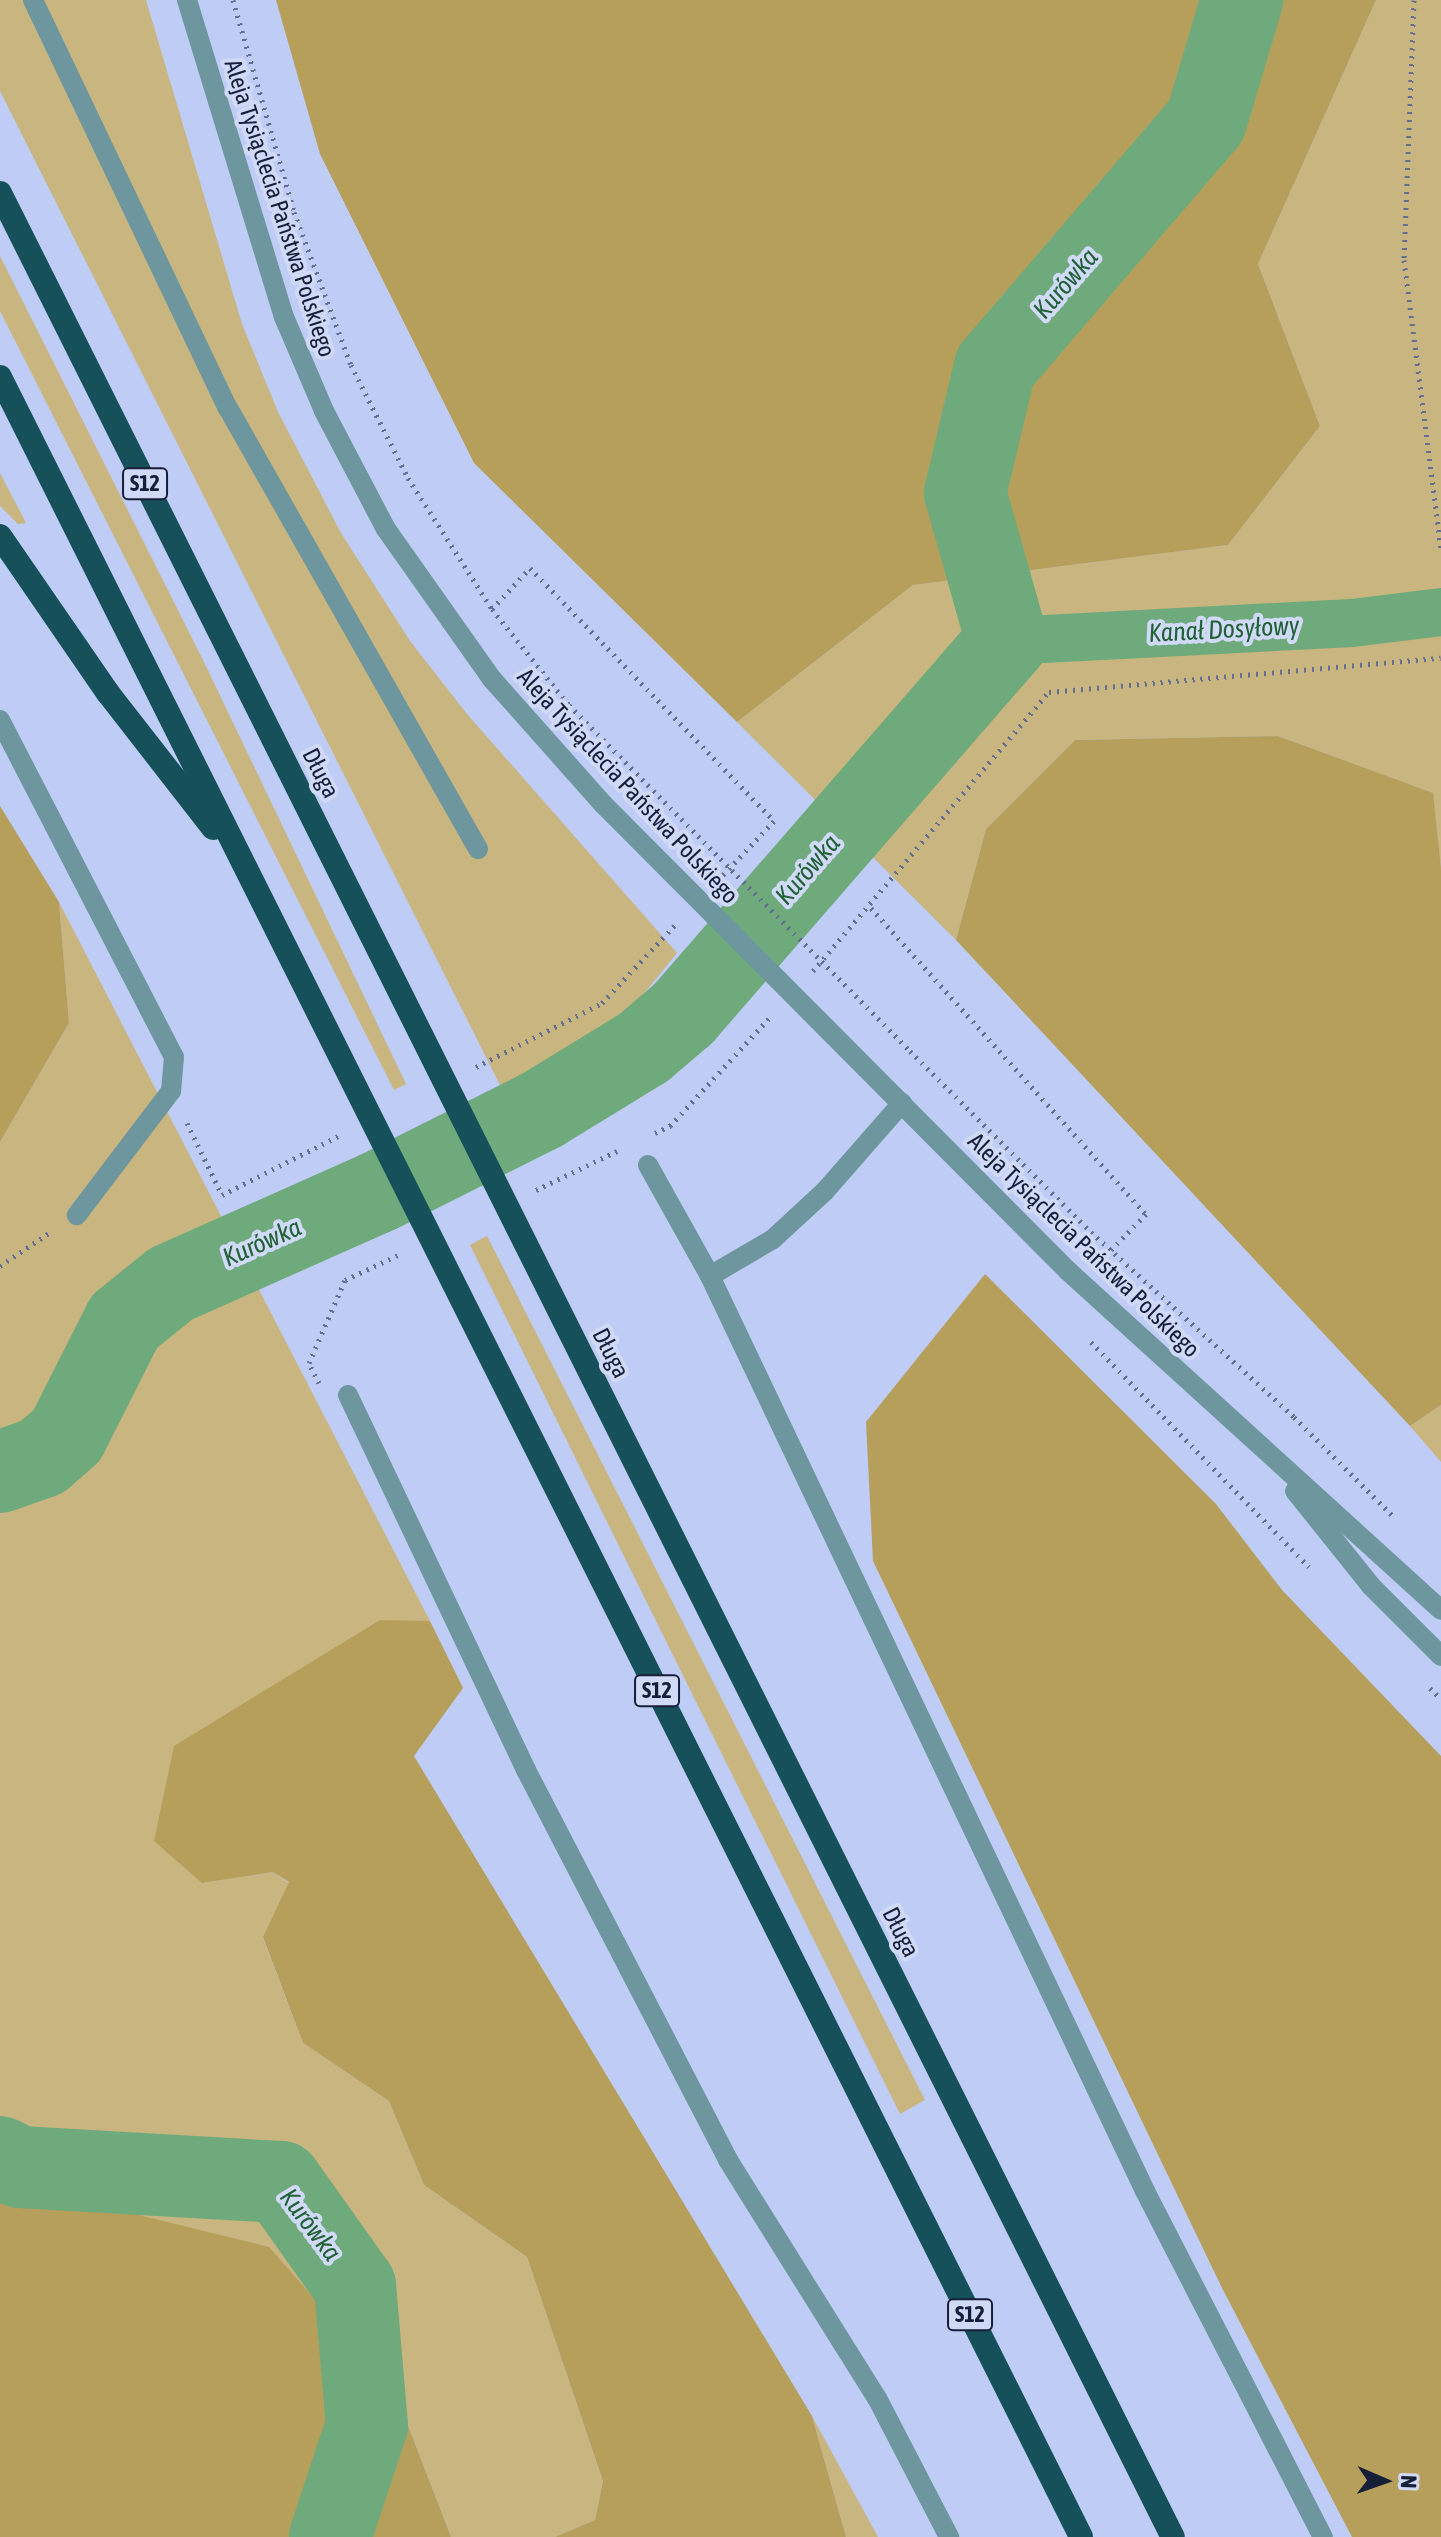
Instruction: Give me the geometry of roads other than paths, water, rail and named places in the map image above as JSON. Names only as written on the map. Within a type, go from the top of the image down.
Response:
[{"type":"highway","name":"Długa","points":[[0,193],[1173,2537]]},
{"type":"highway","name":"S12","points":[[0,377],[1081,2537]]},
{"type":"highway","points":[[0,536],[108,693],[246,871]]},
{"type":"street","points":[[33,0],[228,408],[478,849]]},
{"type":"street","name":"Aleja Tysiąclecia Państwa Polskiego","points":[[187,0],[284,317],[324,411],[379,516],[449,623],[517,710],[680,882],[1067,1270],[1441,1610]]},
{"type":"street","points":[[0,720],[174,1057],[171,1091],[77,1215]]},
{"type":"street","points":[[710,1276],[773,1239],[825,1191],[902,1103]]},
{"type":"street","points":[[648,1165],[710,1276],[1145,2191],[1323,2537]]},
{"type":"street","points":[[348,1395],[526,1770],[728,2160],[877,2398],[949,2537]]},
{"type":"street","name":"Aleja Tysiąclecia Państwa Polskiego","points":[[1265,1453],[1371,1586],[1441,1656]]},
{"type":"waterway","name":"Kurówka","points":[[0,1472],[42,1457],[67,1435],[124,1322],[171,1284],[378,1192],[540,1111],[643,1048],[683,1014],[1007,641],[965,493],[995,367],[1206,121],[1242,0]]},
{"type":"waterway","name":"Kanał Dosyłowy","points":[[1007,641],[1352,623],[1441,612]]},
{"type":"waterway","name":"Kurówka","points":[[0,2157],[20,2167],[281,2182],[355,2286],[367,2425],[330,2537]]}]
